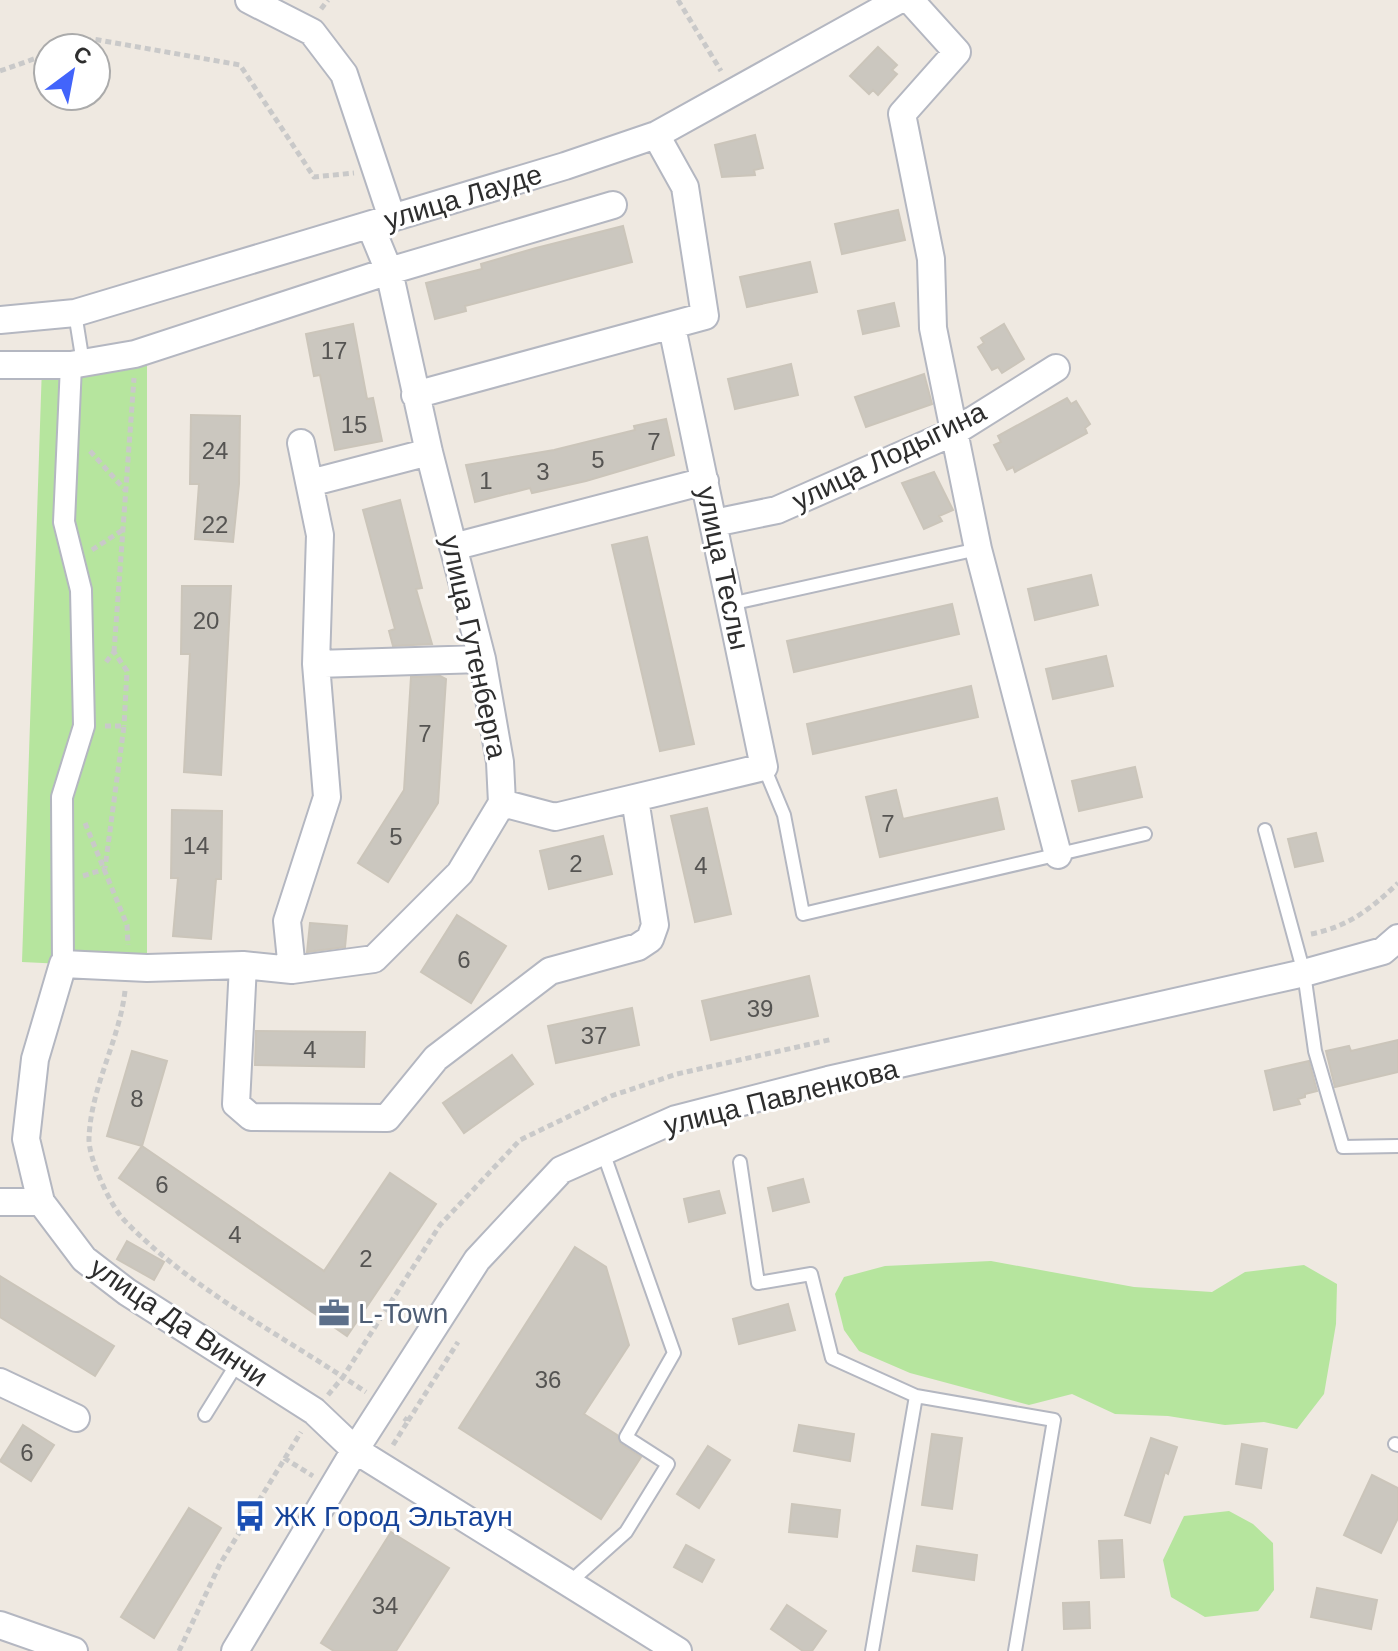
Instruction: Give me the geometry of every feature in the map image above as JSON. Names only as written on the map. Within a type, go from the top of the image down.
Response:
[{"type":"street","name":"улица Гутенберга","points":[[249,0],[312,32],[344,74],[374,171],[389,271],[415,395],[482,659],[500,762],[502,803]]},
{"type":"street","name":"улица Лауде","points":[[0,320],[75,313],[381,222],[656,135],[899,0]]},
{"type":"street","points":[[910,0],[957,52],[902,114],[931,259],[933,328],[978,549],[1058,855]]},
{"type":"street","points":[[415,395],[705,316],[685,187],[656,135]]},
{"type":"street","points":[[0,365],[77,364],[135,354],[389,271],[613,205]]},
{"type":"street","name":"улица Теслы","points":[[672,327],[764,767]]},
{"type":"street","name":"улица Да Винчи","points":[[77,364],[68,426],[64,522],[81,590],[84,726],[62,797],[63,964],[35,1059],[26,1139],[41,1202],[84,1259],[127,1292],[314,1411],[355,1450],[678,1651]]},
{"type":"street","name":"улица Лодыгина","points":[[714,523],[777,510],[954,432],[1056,368]]},
{"type":"street","points":[[292,970],[287,921],[327,797],[316,664],[320,535],[301,443]]},
{"type":"street","points":[[310,483],[429,452]]},
{"type":"street","points":[[453,547],[705,481]]},
{"type":"street","points":[[316,664],[482,659]]},
{"type":"street","points":[[63,964],[147,968],[243,965],[292,970],[374,959],[460,873],[502,803],[555,817],[764,767]]},
{"type":"street","points":[[243,965],[236,1104],[251,1117],[387,1118],[436,1058],[550,971],[638,947],[650,939],[655,925],[635,799]]},
{"type":"street","name":"улица Павленкова","points":[[235,1651],[355,1450],[477,1260],[561,1170],[676,1119],[828,1080],[920,1062],[1304,973],[1383,951],[1398,938]]},
{"type":"street","points":[[0,1202],[41,1202]]},
{"type":"street","points":[[0,1382],[76,1418]]},
{"type":"street","points":[[0,1626],[74,1651]]},
{"type":"lane","name":"улица Да Винчи","points":[[75,313],[77,364]]},
{"type":"lane","points":[[730,604],[978,549]]},
{"type":"lane","points":[[764,767],[784,815],[803,914],[1145,834]]},
{"type":"lane","points":[[1265,830],[1304,973],[1315,1051],[1343,1147],[1398,1146]]},
{"type":"lane","points":[[570,1582],[626,1532],[668,1464],[626,1437],[674,1353],[603,1152]]},
{"type":"lane","points":[[740,1162],[758,1283],[811,1274],[832,1358],[916,1396],[1054,1420],[1015,1651]]},
{"type":"lane","points":[[205,1415],[238,1362]]},
{"type":"lane","points":[[872,1651],[916,1396]]},
{"type":"path","points":[[678,0],[728,82]]},
{"type":"path","points":[[112,42],[240,65],[314,177],[374,171]]},
{"type":"path","points":[[0,71],[32,60]]},
{"type":"path","points":[[83,691],[114,652],[135,354]]},
{"type":"path","points":[[68,426],[126,491]]},
{"type":"path","points":[[74,561],[124,529]]},
{"type":"path","points":[[114,652],[127,671],[124,726],[105,869],[127,925],[128,965],[123,1014],[93,1102],[89,1143],[104,1187],[124,1219],[202,1285],[343,1377]]},
{"type":"path","points":[[84,726],[124,726]]},
{"type":"path","points":[[1293,938],[1332,930],[1370,910],[1398,883]]},
{"type":"path","points":[[179,1651],[220,1564],[314,1411],[343,1377],[440,1225],[520,1140],[611,1096],[677,1074],[833,1039]]},
{"type":"path","points":[[408,1421],[461,1337]]},
{"type":"green space","points":[[147,351],[147,968],[22,962],[42,366]]},
{"type":"green space","points":[[991,1261],[1134,1287],[1212,1292],[1245,1272],[1304,1265],[1337,1284],[1336,1324],[1324,1394],[1297,1429],[1264,1422],[1225,1425],[1168,1416],[1115,1414],[1072,1394],[1029,1405],[910,1373],[859,1351],[844,1330],[835,1294],[844,1277],[885,1266]]},
{"type":"green space","points":[[1229,1511],[1253,1524],[1273,1543],[1274,1590],[1258,1611],[1205,1617],[1171,1597],[1163,1560],[1184,1516]]},
{"type":"building","points":[[878,47],[897,65],[892,70],[897,74],[878,95],[873,90],[869,94],[850,76]]},
{"type":"building","points":[[755,135],[763,168],[754,170],[755,175],[722,177],[715,145]]},
{"type":"building","points":[[898,210],[905,240],[842,254],[835,224]]},
{"type":"building","points":[[623,226],[632,262],[465,306],[466,311],[435,319],[426,283],[482,269],[481,264],[536,248]]},
{"type":"building","points":[[810,262],[817,292],[747,307],[740,277]]},
{"type":"building","points":[[894,303],[899,326],[863,334],[858,311]]},
{"type":"building","points":[[353,324],[367,399],[373,398],[382,441],[335,450],[320,375],[314,376],[306,334]]},
{"type":"building","points":[[1004,324],[1024,359],[1002,373],[998,367],[992,370],[978,347],[984,343],[981,338]]},
{"type":"building","points":[[791,364],[798,395],[735,409],[728,379]]},
{"type":"building","points":[[924,374],[932,404],[866,427],[855,397]]},
{"type":"building","points":[[1067,398],[1071,404],[1076,401],[1090,424],[1085,428],[1087,433],[1015,472],[1013,467],[1007,470],[994,445],[1001,442],[998,436]]},
{"type":"building","points":[[191,415],[240,416],[239,484],[233,542],[195,539],[199,484],[190,484]]},
{"type":"building","points":[[666,419],[674,455],[586,481],[532,493],[530,488],[475,502],[466,465],[554,450]]},
{"type":"building","points":[[934,472],[953,510],[939,516],[942,521],[924,529],[902,483]]},
{"type":"building","points":[[400,500],[422,588],[416,589],[432,644],[393,646],[389,631],[395,629],[363,510]]},
{"type":"building","points":[[647,537],[694,744],[660,751],[612,545]]},
{"type":"building","points":[[1091,575],[1098,605],[1035,620],[1028,589]]},
{"type":"building","points":[[182,586],[231,586],[221,775],[184,772],[190,654],[181,654]]},
{"type":"building","points":[[952,604],[959,634],[794,672],[787,641]]},
{"type":"building","points":[[1106,656],[1113,686],[1053,699],[1046,669]]},
{"type":"building","points":[[440,676],[446,679],[438,803],[388,882],[358,863],[404,790],[411,677]]},
{"type":"building","points":[[971,686],[978,717],[813,754],[807,724]]},
{"type":"building","points":[[1135,767],[1142,797],[1079,811],[1072,781]]},
{"type":"building","points":[[896,790],[903,819],[997,798],[1004,829],[880,857],[866,797]]},
{"type":"building","points":[[707,808],[731,914],[695,922],[671,816]]},
{"type":"building","points":[[172,810],[222,811],[221,879],[216,879],[211,939],[173,936],[178,878],[171,878]]},
{"type":"building","points":[[1316,833],[1323,861],[1295,867],[1288,839]]},
{"type":"building","points":[[603,836],[612,874],[549,889],[540,851]]},
{"type":"building","points":[[457,915],[506,946],[471,1003],[421,972]]},
{"type":"building","points":[[310,923],[347,926],[345,947],[307,952]]},
{"type":"building","points":[[809,976],[818,1016],[711,1040],[702,1001]]},
{"type":"building","points":[[632,1008],[639,1045],[556,1063],[548,1026]]},
{"type":"building","points":[[256,1031],[365,1032],[364,1067],[255,1065]]},
{"type":"building","points":[[1398,1040],[1398,1072],[1335,1087],[1326,1051],[1349,1046],[1351,1051]]},
{"type":"building","points":[[132,1051],[167,1061],[142,1146],[107,1136]]},
{"type":"building","points":[[512,1055],[533,1084],[464,1133],[443,1103]]},
{"type":"building","points":[[1309,1061],[1317,1091],[1298,1099],[1300,1104],[1274,1110],[1265,1071]]},
{"type":"building","points":[[142,1146],[324,1271],[390,1173],[436,1204],[347,1336],[119,1178]]},
{"type":"building","points":[[803,1179],[809,1202],[773,1211],[768,1188]]},
{"type":"building","points":[[719,1191],[725,1213],[689,1222],[684,1199]]},
{"type":"building","points":[[127,1241],[164,1262],[154,1280],[117,1259]]},
{"type":"building","points":[[575,1247],[606,1267],[629,1345],[584,1414],[617,1435],[621,1444],[641,1457],[601,1519],[459,1428]]},
{"type":"building","points":[[0,1276],[114,1346],[95,1376],[0,1317]]},
{"type":"building","points":[[788,1304],[795,1330],[739,1344],[733,1319]]},
{"type":"building","points":[[23,1425],[54,1445],[31,1481],[0,1461]]},
{"type":"building","points":[[799,1425],[854,1434],[850,1461],[794,1451]]},
{"type":"building","points":[[932,1434],[962,1438],[952,1509],[922,1505]]},
{"type":"building","points":[[1151,1438],[1177,1447],[1168,1474],[1165,1472],[1150,1523],[1125,1515]]},
{"type":"building","points":[[1242,1444],[1267,1449],[1261,1488],[1236,1484]]},
{"type":"building","points":[[708,1446],[730,1460],[699,1508],[677,1494]]},
{"type":"building","points":[[1372,1475],[1398,1488],[1398,1518],[1381,1553],[1344,1535]]},
{"type":"building","points":[[792,1504],[840,1510],[837,1537],[789,1532]]},
{"type":"building","points":[[189,1508],[221,1528],[154,1638],[121,1617]]},
{"type":"building","points":[[391,1532],[449,1568],[396,1651],[334,1651],[321,1643]]},
{"type":"building","points":[[1122,1540],[1124,1577],[1101,1578],[1099,1541]]},
{"type":"building","points":[[686,1545],[714,1560],[702,1582],[674,1567]]},
{"type":"building","points":[[917,1546],[977,1555],[974,1580],[913,1571]]},
{"type":"building","points":[[1317,1588],[1377,1600],[1371,1629],[1311,1617]]},
{"type":"building","points":[[1089,1602],[1090,1628],[1064,1629],[1063,1603]]},
{"type":"building","points":[[787,1605],[826,1631],[812,1651],[803,1651],[771,1629]]},
{"type":"place","name":"L-Town","points":[[334,1313]]},
{"type":"place","name":"ЖК Город Эльтаун","points":[[250,1516]]}]
